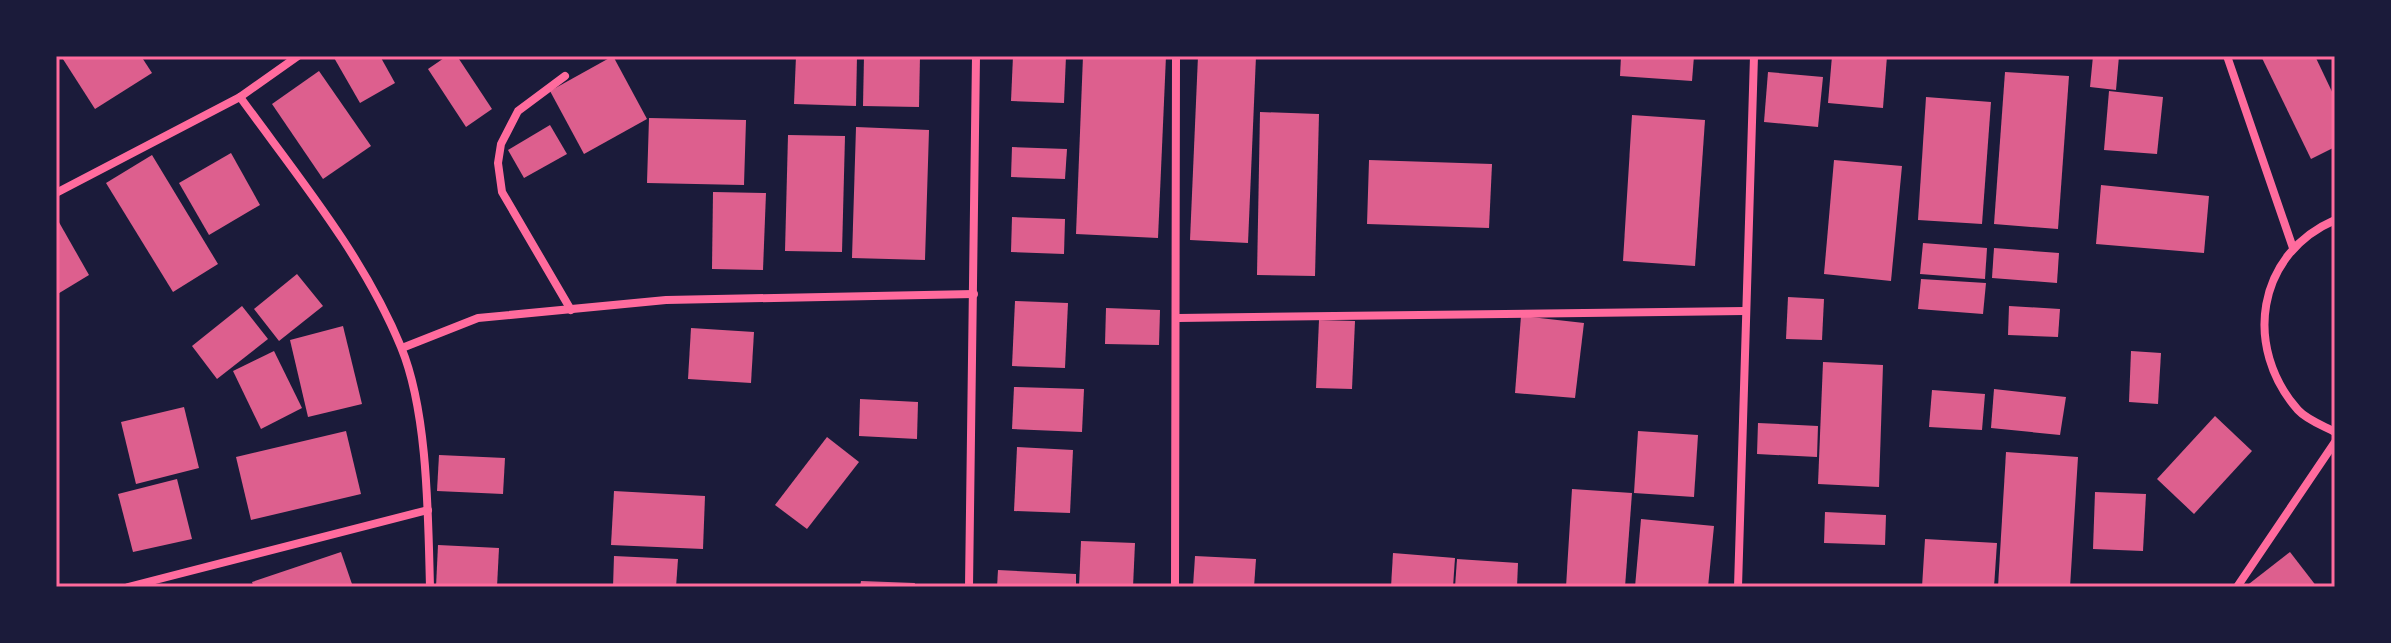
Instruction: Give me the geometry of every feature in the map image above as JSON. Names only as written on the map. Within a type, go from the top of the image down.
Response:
[{"type":"street","points":[[56,193],[240,97],[298,56]]},
{"type":"street","points":[[969,587],[976,56]]},
{"type":"street","points":[[1175,587],[1178,318],[1176,56]]},
{"type":"street","points":[[1738,587],[1754,56]]},
{"type":"street","points":[[2227,56],[2293,248]]},
{"type":"street","points":[[565,76],[518,111],[501,144],[498,163],[502,192],[571,310]]},
{"type":"street","points":[[240,97],[352,253],[402,348],[417,410],[428,510],[430,587]]},
{"type":"street","points":[[2335,220],[2293,248],[2269,287],[2262,331],[2273,376],[2300,412],[2335,432]]},
{"type":"street","points":[[402,348],[478,318],[666,300],[974,294]]},
{"type":"street","points":[[1178,318],[1745,311]]},
{"type":"street","points":[[2237,587],[2335,442]]},
{"type":"street","points":[[128,587],[428,510]]},
{"type":"building","points":[[61,56],[141,56],[152,73],[95,109]]},
{"type":"building","points":[[333,56],[380,56],[395,83],[360,103]]},
{"type":"building","points":[[447,56],[457,56],[492,109],[466,127],[428,69]]},
{"type":"building","points":[[613,56],[647,119],[584,154],[550,91]]},
{"type":"building","points":[[796,56],[857,56],[856,106],[794,104]]},
{"type":"building","points":[[864,56],[920,56],[919,107],[863,106]]},
{"type":"building","points":[[1013,56],[1066,56],[1064,103],[1011,101]]},
{"type":"building","points":[[1083,56],[1166,56],[1158,238],[1076,234]]},
{"type":"building","points":[[1198,56],[1256,56],[1248,243],[1190,240]]},
{"type":"building","points":[[1621,56],[1694,56],[1692,81],[1620,76]]},
{"type":"building","points":[[1832,56],[1887,56],[1883,108],[1828,103]]},
{"type":"building","points":[[2093,56],[2119,56],[2116,90],[2090,87]]},
{"type":"building","points":[[2261,56],[2315,56],[2335,98],[2335,147],[2311,159]]},
{"type":"building","points":[[319,71],[371,146],[323,179],[272,104]]},
{"type":"building","points":[[1768,72],[1823,77],[1818,127],[1764,122]]},
{"type":"building","points":[[2005,72],[2069,76],[2058,229],[1994,224]]},
{"type":"building","points":[[2109,91],[2163,97],[2157,154],[2104,150]]},
{"type":"building","points":[[1926,97],[1991,102],[1982,224],[1918,220]]},
{"type":"building","points":[[1260,112],[1319,114],[1315,276],[1257,275]]},
{"type":"building","points":[[1632,115],[1705,120],[1695,266],[1623,261]]},
{"type":"building","points":[[649,118],[746,120],[744,185],[647,183]]},
{"type":"building","points":[[550,125],[567,154],[524,178],[508,150]]},
{"type":"building","points":[[856,127],[929,130],[925,260],[852,258]]},
{"type":"building","points":[[788,135],[845,136],[842,252],[785,251]]},
{"type":"building","points":[[1012,147],[1067,149],[1065,179],[1011,177]]},
{"type":"building","points":[[231,153],[260,205],[209,235],[179,183]]},
{"type":"building","points":[[152,155],[218,264],[173,292],[106,183]]},
{"type":"building","points":[[1369,160],[1492,164],[1489,228],[1367,224]]},
{"type":"building","points":[[1834,160],[1902,166],[1891,281],[1824,274]]},
{"type":"building","points":[[2101,185],[2209,196],[2204,253],[2096,244]]},
{"type":"building","points":[[713,192],[766,193],[763,270],[712,269]]},
{"type":"building","points":[[56,217],[89,275],[56,295]]},
{"type":"building","points":[[1012,217],[1065,219],[1064,254],[1011,252]]},
{"type":"building","points":[[1923,243],[1987,248],[1985,279],[1920,274]]},
{"type":"building","points":[[1994,248],[2059,253],[2057,283],[1992,278]]},
{"type":"building","points":[[297,274],[323,306],[279,341],[254,309]]},
{"type":"building","points":[[1921,279],[1986,283],[1983,314],[1918,309]]},
{"type":"building","points":[[1788,297],[1824,299],[1822,340],[1786,339]]},
{"type":"building","points":[[1015,301],[1068,303],[1065,368],[1012,366]]},
{"type":"building","points":[[242,306],[268,339],[217,379],[192,346]]},
{"type":"building","points":[[2009,306],[2060,309],[2058,337],[2008,335]]},
{"type":"building","points":[[1106,308],[1160,310],[1159,345],[1105,344]]},
{"type":"building","points":[[1521,316],[1584,323],[1575,398],[1515,393]]},
{"type":"building","points":[[1319,320],[1355,321],[1352,389],[1316,388]]},
{"type":"building","points":[[343,326],[362,404],[308,417],[290,340]]},
{"type":"building","points":[[691,328],[754,332],[751,383],[688,379]]},
{"type":"building","points":[[274,351],[302,408],[261,429],[233,371]]},
{"type":"building","points":[[2131,351],[2161,353],[2158,404],[2129,402]]},
{"type":"building","points":[[1823,362],[1883,365],[1879,487],[1818,484]]},
{"type":"building","points":[[1014,387],[1084,389],[1082,432],[1012,429]]},
{"type":"building","points":[[1994,389],[2066,397],[2060,435],[1991,428]]},
{"type":"building","points":[[1932,390],[1985,394],[1982,430],[1929,427]]},
{"type":"building","points":[[860,399],[918,402],[917,439],[859,436]]},
{"type":"building","points":[[184,407],[199,468],[136,484],[121,422]]},
{"type":"building","points":[[2215,416],[2252,451],[2194,514],[2157,479]]},
{"type":"building","points":[[1758,423],[1818,426],[1817,457],[1757,454]]},
{"type":"building","points":[[346,431],[361,494],[251,520],[236,457]]},
{"type":"building","points":[[1638,431],[1698,435],[1694,497],[1634,493]]},
{"type":"building","points":[[827,437],[859,462],[807,529],[775,505]]},
{"type":"building","points":[[1017,447],[1073,450],[1070,513],[1014,511]]},
{"type":"building","points":[[2006,452],[2078,457],[2070,587],[1998,587]]},
{"type":"building","points":[[439,455],[505,458],[503,494],[437,491]]},
{"type":"building","points":[[177,479],[192,539],[133,552],[118,494]]},
{"type":"building","points":[[1572,489],[1632,493],[1625,587],[1566,587]]},
{"type":"building","points":[[614,491],[705,496],[703,549],[611,545]]},
{"type":"building","points":[[2095,492],[2146,494],[2143,551],[2093,549]]},
{"type":"building","points":[[1825,512],[1886,515],[1885,545],[1824,543]]},
{"type":"building","points":[[1641,519],[1714,526],[1708,587],[1635,587]]},
{"type":"building","points":[[1925,539],[1997,543],[1994,587],[1922,587]]},
{"type":"building","points":[[1081,541],[1135,543],[1133,587],[1079,587]]},
{"type":"building","points":[[438,545],[499,548],[497,587],[436,587]]},
{"type":"building","points":[[341,552],[353,587],[254,587],[252,582]]},
{"type":"building","points":[[2290,552],[2317,587],[2245,587]]},
{"type":"building","points":[[1393,553],[1455,558],[1453,587],[1391,587]]},
{"type":"building","points":[[614,556],[678,559],[676,587],[613,587]]},
{"type":"building","points":[[1195,556],[1256,559],[1254,587],[1193,587]]},
{"type":"building","points":[[1457,559],[1518,563],[1517,587],[1455,587]]},
{"type":"building","points":[[998,570],[1076,574],[1076,587],[997,587]]},
{"type":"building","points":[[861,581],[915,583],[914,587],[860,587]]}]
